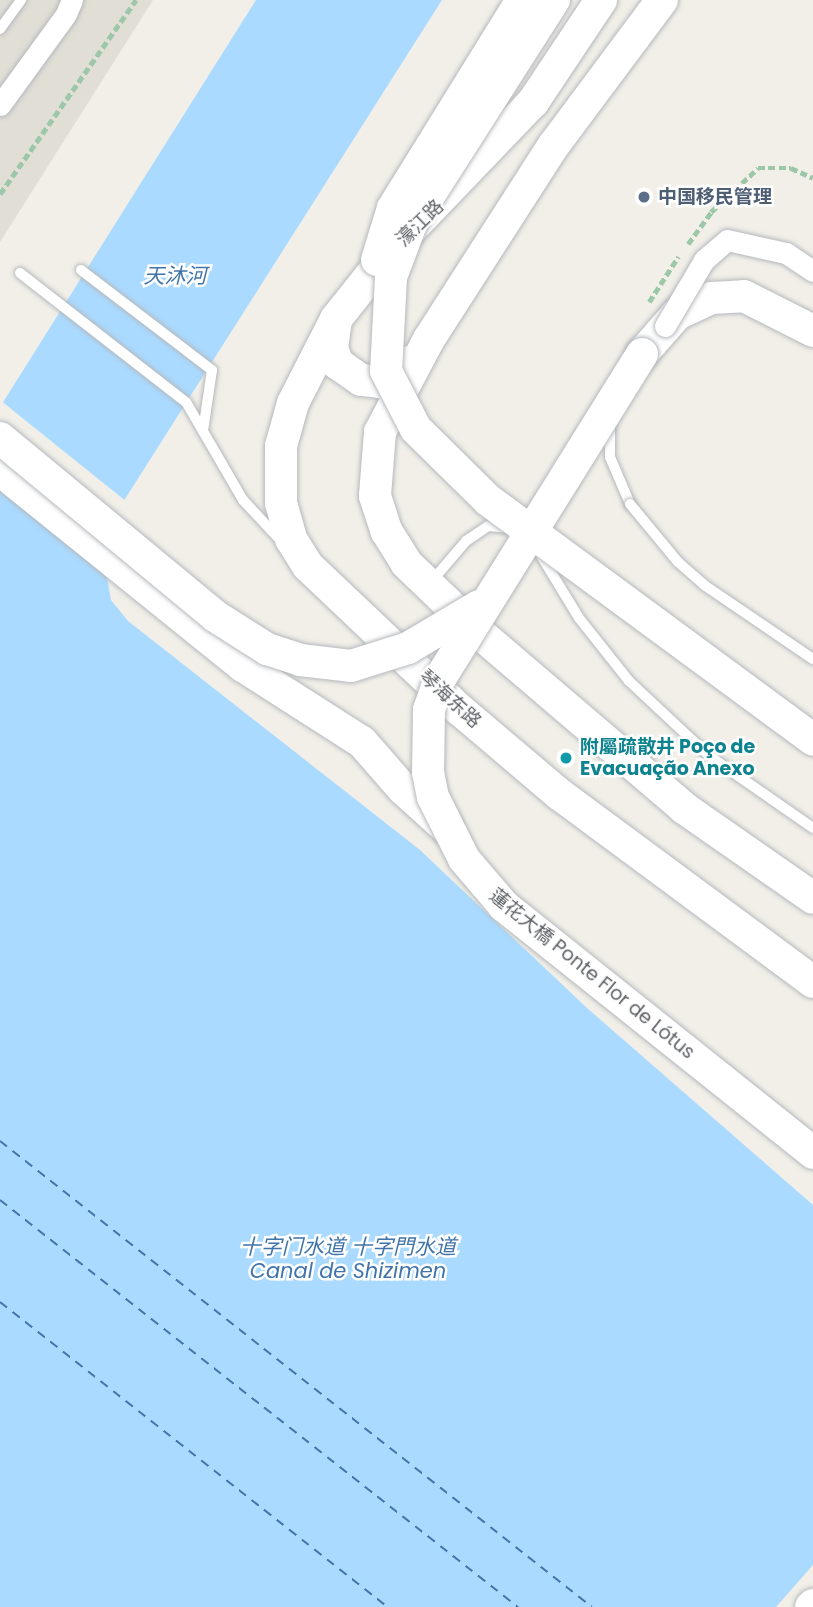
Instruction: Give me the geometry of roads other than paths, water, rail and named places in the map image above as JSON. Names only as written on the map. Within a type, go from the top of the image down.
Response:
[{"type":"main road","points":[[522,0],[393,208],[374,268],[374,310],[386,370],[416,429],[488,500],[813,740]]},
{"type":"main road","points":[[386,370],[391,277],[411,223],[554,0]]},
{"type":"main road","name":"濠江路","points":[[336,319],[390,251],[451,192],[533,102],[600,0]]},
{"type":"main road","points":[[636,0],[553,146],[429,339],[380,432],[374,457],[375,496],[387,532],[406,563],[611,749],[684,808],[813,898]]},
{"type":"main road","points":[[553,146],[662,0]]},
{"type":"main road","name":"蓮花大橋 Ponte Flor de Lótus","points":[[813,331],[772,307],[737,296],[710,298],[688,307],[665,326],[642,354],[455,649],[429,710],[428,772],[445,827],[478,879],[504,906],[813,1153]]},
{"type":"main road","points":[[336,319],[332,348],[338,364],[361,380],[381,382],[401,371],[429,339]]},
{"type":"main road","name":"琴海东路","points":[[336,319],[293,404],[281,446],[281,503],[291,539],[308,566],[460,710],[559,794],[813,982]]},
{"type":"main road","points":[[0,438],[215,615],[267,649],[300,660],[351,666],[408,648],[486,601]]},
{"type":"main road","points":[[0,470],[227,654],[362,742],[402,789],[445,827]]},
{"type":"street","points":[[0,104],[71,5]]},
{"type":"street","points":[[665,326],[704,260],[727,240],[786,253],[813,271]]},
{"type":"lane","points":[[0,29],[21,0]]},
{"type":"lane","points":[[81,270],[212,370],[203,431]]},
{"type":"lane","points":[[20,274],[186,402],[243,500],[308,566]]},
{"type":"lane","points":[[610,425],[610,457],[630,503],[655,536],[704,586],[813,659]]},
{"type":"lane","points":[[429,584],[466,541],[488,526],[517,528],[532,540],[579,618],[629,681],[708,755],[813,828]]},
{"type":"water","name":"十字门水道 十字門水道 Canal de Shizimen","points":[[256,0],[442,0],[118,510],[103,554],[111,600],[128,621],[420,850],[587,1008],[813,1205],[813,1607],[0,1607],[0,407]]},
{"type":"place","name":"中国移民管理","points":[[644,197]]},
{"type":"place","name":"附屬疏散井 Poço de Evacuação Anexo","points":[[566,758]]},
{"type":"water label","name":"天沐河","points":[[175,276]]}]
